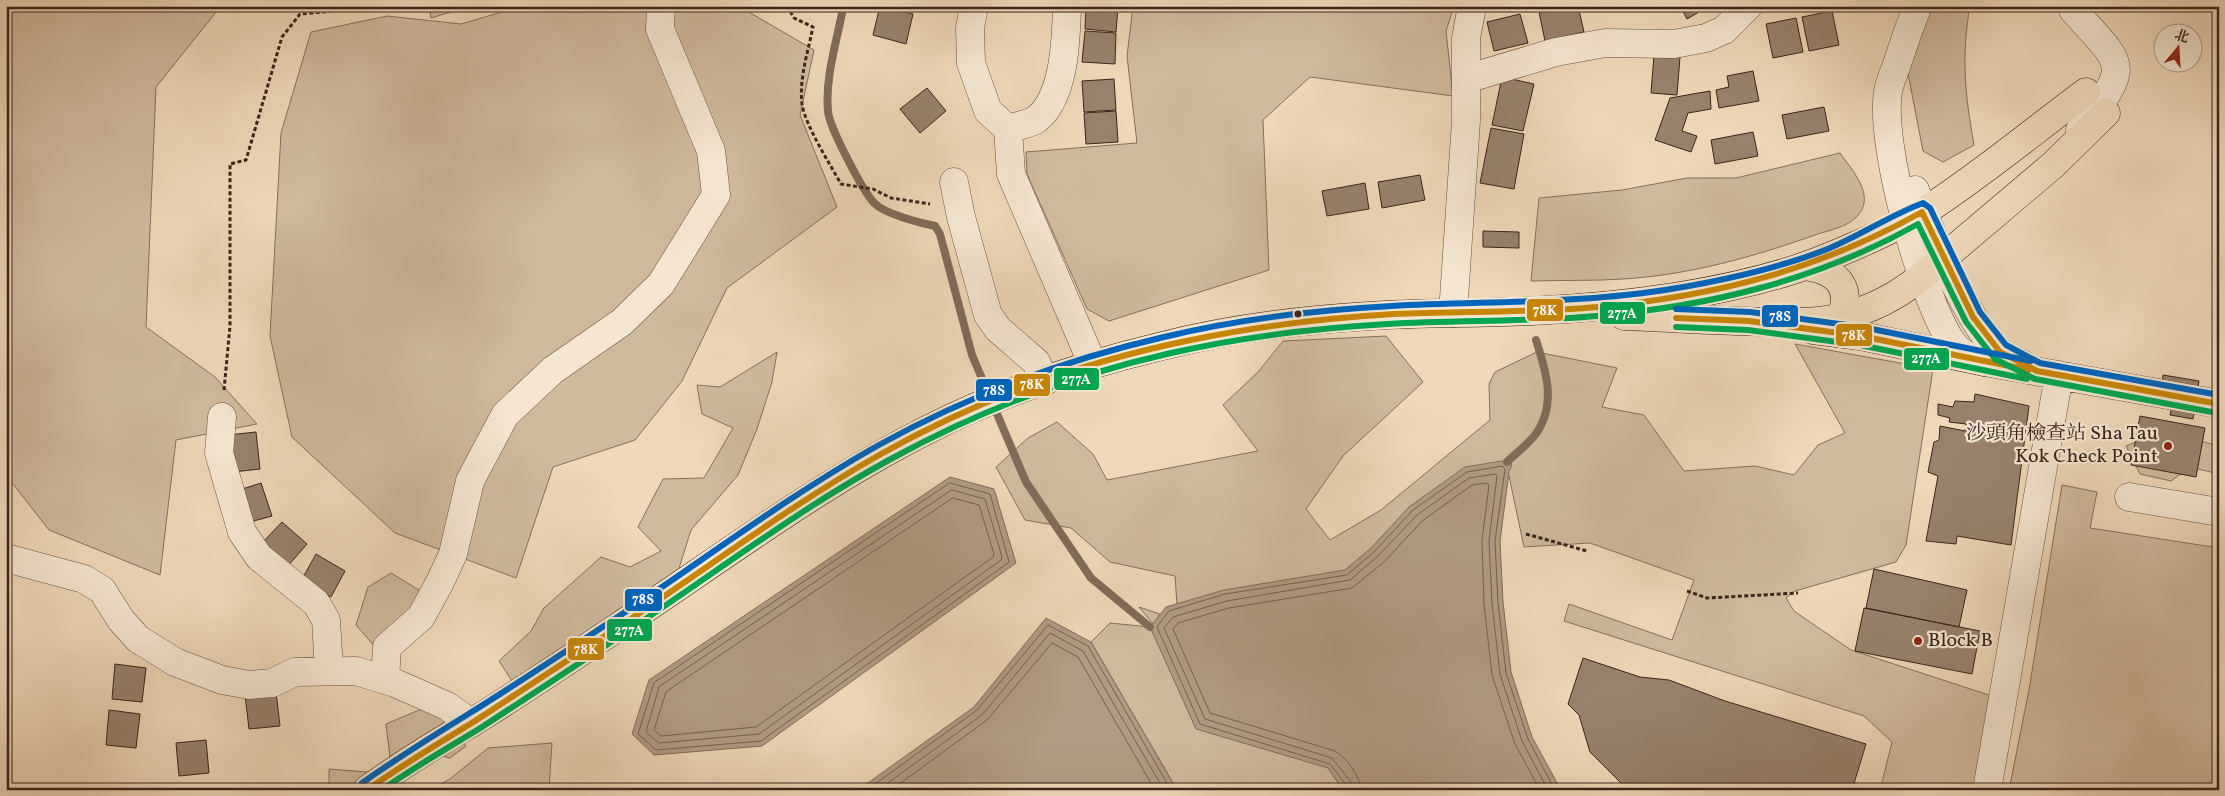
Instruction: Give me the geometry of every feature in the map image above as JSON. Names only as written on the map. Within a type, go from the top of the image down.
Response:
[{"type":"main road","points":[[367,790],[427,748],[471,723],[846,474],[927,430],[975,407],[1093,365],[1164,345],[1245,329],[1369,316],[1535,311],[1630,303],[1705,291],[1805,266],[1914,217],[1978,176],[2086,92]]},
{"type":"main road","points":[[1535,311],[1750,321],[1811,322],[1841,318],[1904,291],[2053,164],[2106,114]]},
{"type":"main road","points":[[1805,266],[1822,268],[1836,277],[1844,291],[1846,304],[1841,318]]},
{"type":"main road","points":[[1750,321],[1861,336],[1985,362]]},
{"type":"street","points":[[385,680],[387,647],[421,617],[432,598],[453,554],[470,481],[506,415],[553,370],[622,322],[660,284],[716,195],[711,151],[660,29],[661,6]]},
{"type":"street","points":[[974,6],[970,28],[971,63],[988,111],[1008,128],[1011,174],[1093,365]]},
{"type":"street","points":[[1008,128],[1036,120],[1046,110],[1055,91],[1065,60],[1067,6]]},
{"type":"street","points":[[1453,313],[1466,121],[1466,38],[1472,6]]},
{"type":"street","points":[[1466,79],[1556,52],[1605,42],[1674,44],[1706,38],[1724,30],[1748,6]]},
{"type":"street","points":[[2053,164],[2113,86],[2117,66],[2113,55],[2073,10],[2077,6]]},
{"type":"street","points":[[1914,14],[1904,62],[1900,113],[1902,148],[1922,276],[1941,324],[1951,342],[1962,353],[1985,362],[2219,404]]},
{"type":"street","points":[[2086,92],[2103,69],[2107,57],[2104,44]]},
{"type":"street","points":[[954,182],[961,217],[988,315],[998,329],[1036,362],[1045,381]]},
{"type":"street","points":[[1914,217],[1943,258],[1982,330],[2000,352],[2048,373]]},
{"type":"street","points":[[1987,790],[2048,373]]},
{"type":"street","points":[[222,417],[219,453],[242,532],[259,557],[316,603],[326,620],[329,670]]},
{"type":"street","points":[[2129,497],[2219,512]]},
{"type":"street","points":[[6,558],[84,578],[102,590],[121,620],[138,639],[175,662],[222,680],[249,685],[272,683],[295,672],[356,671],[385,680],[447,706],[471,723]]},
{"type":"path","points":[[222,417],[230,326],[230,164],[246,160],[282,37],[300,14],[392,6]]},
{"type":"path","points":[[787,6],[794,18],[813,28],[803,72],[802,105],[812,130],[841,184],[873,189],[891,198],[947,208],[961,217]]},
{"type":"path","points":[[1526,534],[1587,551]]},
{"type":"path","points":[[1687,591],[1706,598],[1798,593]]},
{"type":"shaded area","points":[[6,6],[221,6],[156,87],[146,327],[215,377],[257,424],[176,440],[160,575],[49,530],[6,475]]},
{"type":"shaded area","points":[[429,6],[472,6],[431,18]]},
{"type":"shaded area","points":[[522,6],[743,6],[747,11],[814,50],[800,115],[837,207],[727,288],[682,381],[635,440],[553,467],[516,578],[395,533],[292,437],[270,336],[281,133],[311,32],[387,16],[461,24]]},
{"type":"shaded area","points":[[1133,6],[1454,6],[1446,31],[1453,96],[1310,77],[1263,120],[1269,270],[1109,321],[1087,309],[1027,174],[1026,152],[1137,143],[1127,56]]},
{"type":"shaded area","points":[[1922,6],[1970,6],[1967,25],[1965,76],[1974,145],[1943,162],[1923,151],[1906,63]]},
{"type":"shaded area","points":[[1840,153],[1860,182],[1864,198],[1859,214],[1839,228],[1744,258],[1672,274],[1612,280],[1531,281],[1539,198],[1622,190],[1687,178],[1736,178]]},
{"type":"shaded area","points":[[1386,336],[1423,382],[1343,456],[1306,509],[1330,540],[1381,510],[1490,420],[1489,384],[1495,372],[1537,352],[1617,368],[1602,407],[1644,415],[1684,471],[1755,466],[1794,475],[1818,445],[1845,433],[1795,344],[1933,369],[1906,545],[1896,562],[1795,591],[1786,598],[1794,611],[1851,650],[1998,698],[1989,790],[1880,790],[1892,742],[1864,716],[1564,621],[1569,604],[1672,640],[1694,580],[1590,543],[1524,547],[1509,476],[1471,484],[1325,763],[1343,790],[1177,790],[1091,642],[1110,623],[1150,627],[1184,661],[1139,607],[1175,619],[1177,605],[1175,576],[1110,562],[1071,528],[1025,520],[996,467],[1028,438],[1057,422],[1093,454],[1107,480],[1258,451],[1223,405],[1258,372],[1283,341]]},
{"type":"shaded area","points":[[777,352],[772,382],[757,429],[738,475],[691,530],[676,578],[514,684],[499,661],[531,631],[544,608],[601,557],[630,567],[661,551],[638,527],[663,479],[704,478],[733,428],[702,414],[697,385],[720,387]]},
{"type":"shaded area","name":"沙頭角檢查站 Sha Tau Kok Check Point","points":[[2162,431],[2219,446],[2219,474],[2190,467],[2171,481],[2140,474],[2126,446]]},
{"type":"shaded area","points":[[2062,485],[2097,492],[2090,528],[2219,548],[2219,790],[2009,790],[2029,690]]},
{"type":"shaded area","points":[[391,573],[419,590],[426,631],[376,648],[356,625],[368,587]]},
{"type":"shaded area","points":[[424,708],[445,720],[466,746],[450,758],[435,754],[390,758],[386,724]]},
{"type":"shaded area","points":[[552,743],[549,790],[430,790],[450,779],[488,748]]},
{"type":"shaded area","points":[[329,769],[367,772],[373,790],[329,790]]},
{"type":"water","points":[[1502,461],[1512,464],[1509,472],[1500,541],[1503,602],[1511,672],[1532,737],[1561,790],[1343,790],[1328,768],[1196,729],[1150,627],[1166,607],[1224,590],[1345,570],[1371,548],[1409,507],[1465,467]]},
{"type":"water","points":[[950,477],[994,489],[1016,563],[762,746],[654,755],[632,734],[649,680]]},
{"type":"water","points":[[1046,618],[1091,642],[1177,790],[858,790],[974,707]]},
{"type":"building","points":[[880,6],[913,14],[906,44],[873,35]]},
{"type":"building","points":[[1003,6],[1037,6],[1037,8],[1003,10]]},
{"type":"building","points":[[1086,6],[1118,6],[1116,32],[1085,29]]},
{"type":"building","points":[[1565,6],[1578,6],[1584,32],[1545,41],[1539,12]]},
{"type":"building","points":[[1680,6],[1709,6],[1687,19]]},
{"type":"building","points":[[1832,11],[1839,45],[1809,51],[1802,17]]},
{"type":"building","points":[[1520,14],[1528,43],[1494,51],[1487,22]]},
{"type":"building","points":[[1796,18],[1803,52],[1773,58],[1766,24]]},
{"type":"building","points":[[1085,31],[1116,33],[1115,64],[1082,62]]},
{"type":"building","points":[[1654,55],[1680,57],[1677,95],[1651,93]]},
{"type":"building","points":[[1753,71],[1759,101],[1719,108],[1716,90],[1729,87],[1727,76]]},
{"type":"building","points":[[1502,77],[1534,84],[1523,131],[1492,125]]},
{"type":"building","points":[[1114,79],[1116,110],[1084,112],[1082,81]]},
{"type":"building","points":[[927,88],[946,111],[920,133],[900,109]]},
{"type":"building","points":[[1710,91],[1711,109],[1688,113],[1682,131],[1697,136],[1691,152],[1655,140],[1670,98]]},
{"type":"building","points":[[1824,107],[1829,131],[1787,139],[1782,115]]},
{"type":"building","points":[[1116,111],[1118,142],[1086,144],[1084,113]]},
{"type":"building","points":[[1491,128],[1524,134],[1514,189],[1480,183]]},
{"type":"building","points":[[1753,132],[1758,156],[1715,164],[1711,140]]},
{"type":"building","points":[[1420,175],[1425,200],[1382,208],[1378,182]]},
{"type":"building","points":[[1365,183],[1369,209],[1327,216],[1322,191]]},
{"type":"building","points":[[1483,231],[1519,232],[1519,248],[1483,247]]},
{"type":"building","points":[[2163,375],[2199,381],[2193,419],[2170,415],[2172,405],[2159,403]]},
{"type":"building","points":[[1975,394],[2029,406],[2011,545],[1957,536],[1956,544],[1926,541],[1938,476],[1928,472],[1934,442],[1939,440],[1940,426],[1965,431],[1966,424],[1949,422],[1950,418],[1938,415],[1938,404],[1953,407],[1955,401],[1974,402]]},
{"type":"building","name":"沙頭角檢查站 Sha Tau Kok Check Point","points":[[2140,416],[2205,428],[2196,477],[2131,465]]},
{"type":"building","points":[[256,432],[260,469],[233,472],[228,435]]},
{"type":"building","points":[[261,483],[272,516],[243,524],[233,492]]},
{"type":"building","points":[[282,522],[307,544],[287,567],[261,544]]},
{"type":"building","points":[[316,554],[345,571],[331,597],[301,581]]},
{"type":"building","name":"Block B","points":[[1874,569],[1967,590],[1959,627],[1866,608]]},
{"type":"building","name":"Block B","points":[[1864,608],[1980,631],[1972,674],[1855,651]]},
{"type":"building","points":[[1583,658],[1640,677],[1669,680],[1725,701],[1866,744],[1852,790],[1627,789],[1590,752],[1579,715],[1568,704]]},
{"type":"building","points":[[115,664],[146,668],[142,702],[112,699]]},
{"type":"building","points":[[276,692],[280,726],[249,729],[245,695]]},
{"type":"building","points":[[109,710],[140,714],[136,748],[106,745]]},
{"type":"building","points":[[206,740],[209,773],[179,776],[176,743]]},
{"type":"waterway","points":[[845,6],[832,62],[827,99],[830,119],[840,144],[862,186],[874,203],[886,211],[935,226],[940,234],[972,355],[1026,482],[1091,578],[1150,627]]},
{"type":"waterway","points":[[1507,462],[1536,433],[1544,418],[1547,407],[1547,384],[1536,340]]},
{"type":"transit line","name":"78S","points":[[362,783],[577,644],[809,487],[877,446],[946,411],[1053,368],[1127,346],[1220,325],[1334,310],[1426,304],[1597,298],[1665,290],[1749,274],[1790,262],[1842,243],[1923,203],[1930,208],[1980,312],[2006,345],[2040,363],[2219,395]]},
{"type":"transit line","name":"78K","points":[[367,790],[617,628],[813,495],[917,434],[1031,385],[1110,360],[1191,340],[1292,323],[1343,318],[1394,314],[1572,309],[1684,296],[1765,277],[1805,265],[1844,250],[1922,212],[1973,317],[2000,352],[2037,371],[2219,404]]},
{"type":"transit line","name":"277A","points":[[382,790],[574,667],[822,499],[889,460],[991,410],[1027,396],[1098,372],[1198,347],[1279,334],[1333,328],[1414,323],[1571,318],[1681,305],[1763,287],[1803,275],[1842,261],[1918,224],[1966,322],[1995,359],[2035,379],[2217,413]]},
{"type":"transit line","name":"78S","points":[[1676,309],[1750,312],[1862,327],[2031,361]]},
{"type":"transit line","name":"78K","points":[[1676,318],[1749,321],[1861,336],[2029,370]]},
{"type":"transit line","name":"277A","points":[[1676,327],[1748,330],[1860,345],[2027,379]]},
{"type":"place","name":"沙頭角檢查站 Sha Tau Kok Check Point","points":[[2168,446]]},
{"type":"place","name":"Block B","points":[[1918,641]]}]
